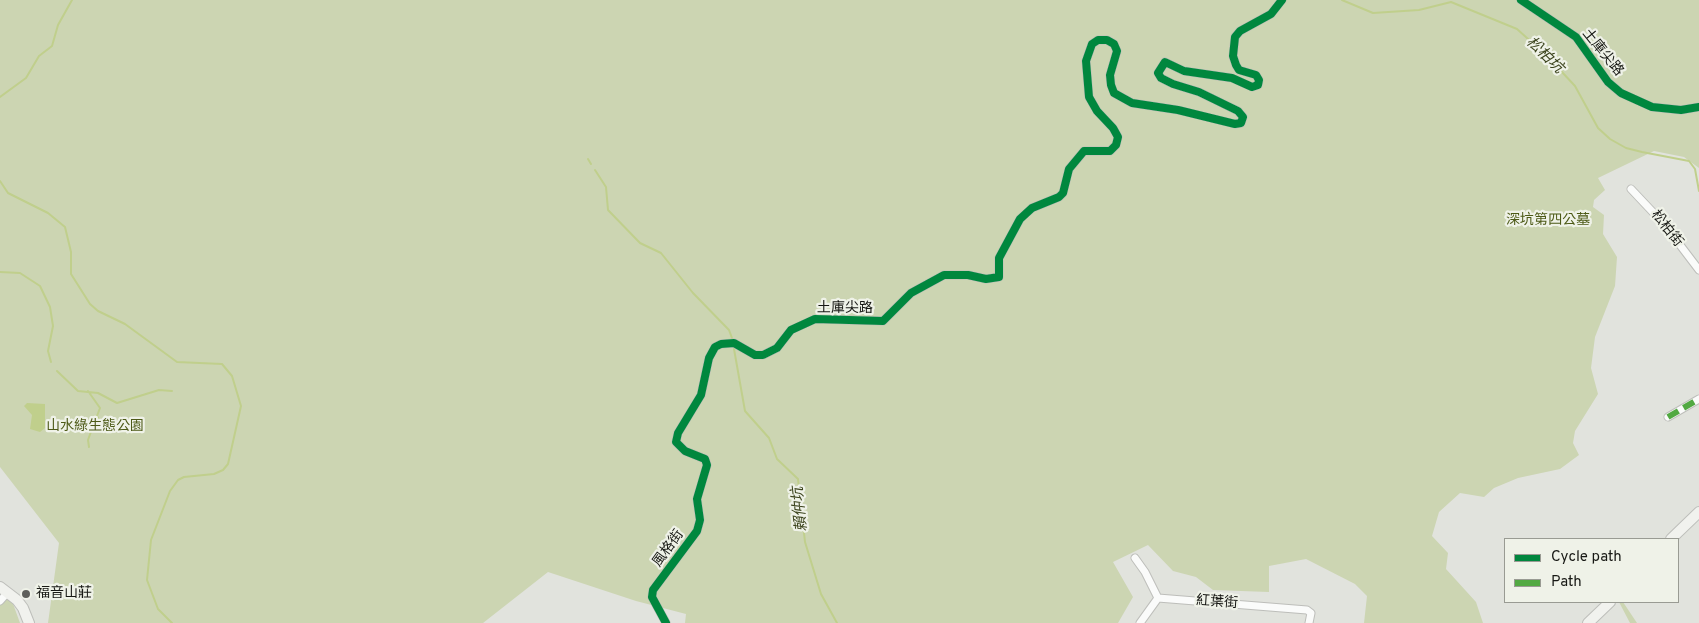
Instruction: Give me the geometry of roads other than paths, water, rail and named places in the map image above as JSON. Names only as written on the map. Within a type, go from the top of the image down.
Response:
[{"type":"main road","points":[[1672,538],[1699,512]]},
{"type":"main road","points":[[4,589],[23,608],[29,623]]},
{"type":"main road","points":[[1588,623],[1609,603]]},
{"type":"street","name":"土庫尖路","points":[[676,442],[678,433],[701,394],[709,358],[715,347],[721,344],[734,343],[756,355],[763,355],[777,348],[791,330],[815,319],[883,321],[911,293],[944,275],[968,275],[995,280],[999,277],[999,258],[1020,219],[1032,208],[1059,197],[1063,193],[1069,169],[1084,152],[1110,151],[1116,145],[1118,137],[1113,128],[1097,111],[1089,97],[1086,61],[1092,44],[1098,40],[1108,40],[1114,44],[1118,51],[1110,75],[1114,93],[1122,98],[1132,103],[1178,110],[1236,124],[1241,123],[1242,117],[1238,111],[1199,92],[1173,84],[1161,78],[1158,73],[1165,62],[1184,71],[1232,78],[1252,87],[1258,85],[1260,80],[1256,75],[1240,70],[1236,65],[1233,56],[1235,37],[1240,31],[1271,14],[1282,0]]},
{"type":"street","name":"土庫尖路","points":[[1521,0],[1576,38],[1608,82],[1621,93],[1652,107],[1681,110],[1699,107]]},
{"type":"street","name":"松柏街","points":[[1631,189],[1664,224],[1699,270]]},
{"type":"street","points":[[1668,417],[1699,398]]},
{"type":"street","name":"風格街","points":[[666,623],[652,597],[653,590],[697,531],[700,520],[697,498],[707,465],[705,459],[685,450],[676,442]]},
{"type":"street","points":[[1135,558],[1145,572],[1158,598],[1140,623]]},
{"type":"street","points":[[0,600],[4,589]]},
{"type":"street","name":"紅葉街","points":[[1158,598],[1307,610],[1311,613],[1309,623]]},
{"type":"waterway","points":[[0,97],[26,78],[39,56],[52,46],[58,25],[72,0]]},
{"type":"waterway","name":"松柏坑","points":[[1342,0],[1373,13],[1419,10],[1451,2],[1517,29],[1548,57],[1575,86],[1598,128],[1610,139],[1626,148],[1689,161],[1695,169],[1699,191]]},
{"type":"waterway","name":"賴仲坑","points":[[588,159],[591,164]]},
{"type":"waterway","name":"賴仲坑","points":[[595,170],[606,187],[608,210],[640,243],[661,253],[693,293],[729,330],[732,338]]},
{"type":"waterway","points":[[0,181],[8,193],[48,213],[65,227],[71,252],[71,274],[90,304],[98,311],[125,324],[177,362],[222,364],[232,376],[241,406],[228,464],[223,470],[214,474],[184,477],[178,480],[170,491],[151,540],[147,580],[158,609],[172,623]]},
{"type":"waterway","points":[[0,272],[20,273],[40,286],[50,307],[53,326],[48,351],[51,362]]},
{"type":"waterway","name":"賴仲坑","points":[[734,349],[745,411],[769,438],[777,459],[798,479],[805,542],[821,594],[837,623]]},
{"type":"waterway","points":[[57,371],[78,391],[98,393],[117,403],[159,390],[172,391]]},
{"type":"waterway","points":[[88,391],[100,408],[97,416],[100,421],[93,426],[88,440],[89,447]]},
{"type":"place","name":"福音山莊","points":[[26,594]]},
{"type":"park label","name":"深坑第四公墓","points":[[1548,221]]},
{"type":"park label","name":"山水綠生態公園","points":[[95,427]]}]
